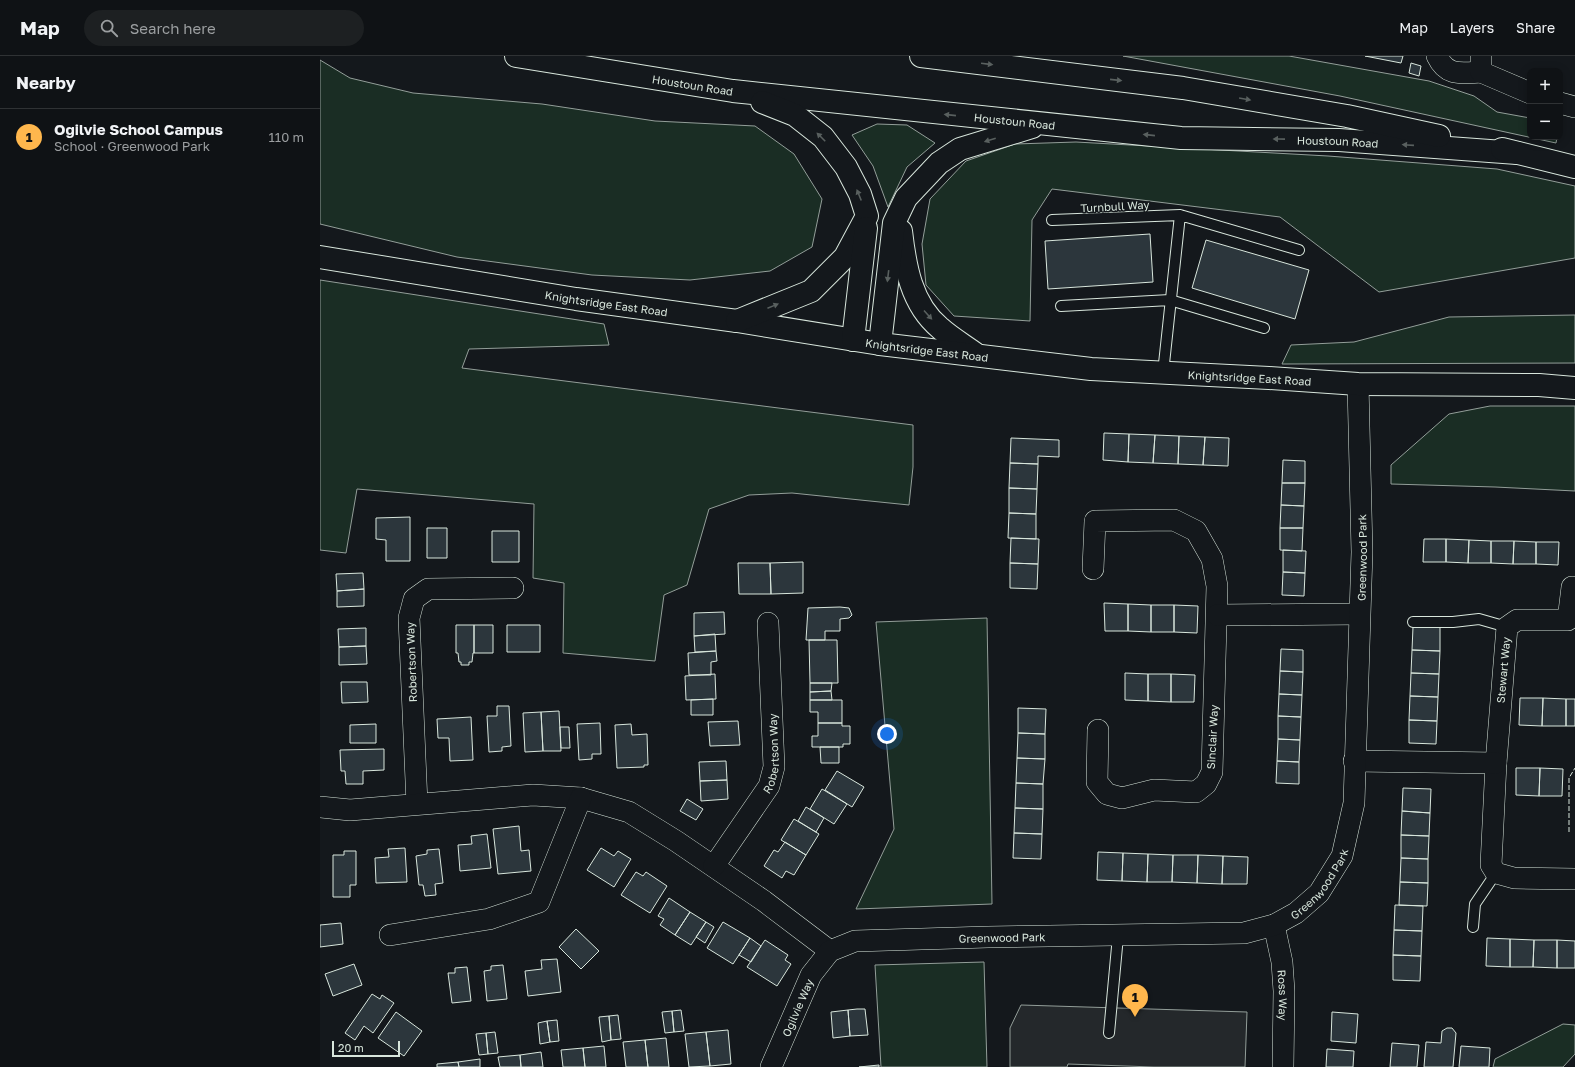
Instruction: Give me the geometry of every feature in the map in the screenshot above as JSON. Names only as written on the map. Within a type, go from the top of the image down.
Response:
[{"type":"street","name":"Houstoun Road","points":[[516,56],[733,91],[1181,138],[1339,140],[1517,153]]},
{"type":"street","name":"Houstoun Road","points":[[921,56],[1183,88],[1347,116],[1575,167]]},
{"type":"street","points":[[1011,56],[1076,76]]},
{"type":"street","points":[[1437,56],[1443,67],[1455,73],[1481,64],[1527,91]]},
{"type":"street","points":[[733,91],[795,115],[823,137],[846,167],[860,194],[867,216],[853,340]]},
{"type":"street","points":[[1563,103],[1575,107]]},
{"type":"street","points":[[880,344],[894,223],[906,198],[939,163],[960,149],[1041,124]]},
{"type":"street","points":[[906,198],[900,227],[904,258],[911,286],[921,308],[939,328],[980,356]]},
{"type":"street","points":[[737,321],[811,291],[845,257],[867,216]]},
{"type":"street","name":"Knightsridge East Road","points":[[320,257],[576,298],[737,321],[880,344],[1091,369],[1358,384],[1539,385],[1575,388]]},
{"type":"street","name":"Knightsridge East Road","points":[[1539,385],[1575,381]]},
{"type":"street","name":"Greenwood Park","points":[[830,951],[854,942],[988,937],[1238,934],[1274,925],[1296,913],[1320,893],[1342,856],[1354,803],[1354,760],[1362,552],[1358,384]]},
{"type":"street","name":"Sinclair Way","points":[[1093,570],[1095,521],[1174,520],[1196,531],[1212,560],[1217,586],[1212,772],[1206,784],[1196,792],[1154,790],[1122,798],[1107,794],[1097,782],[1098,730]]},
{"type":"street","name":"Stewart Way","points":[[1496,873],[1491,865],[1496,763],[1507,628],[1517,620],[1568,620],[1574,585]]},
{"type":"street","name":"Robertson Way","points":[[417,804],[409,618],[414,599],[428,589],[513,588]]},
{"type":"street","points":[[1217,615],[1359,614]]},
{"type":"street","name":"Robertson Way","points":[[714,866],[769,786],[774,767],[768,624]]},
{"type":"street","points":[[1354,760],[1496,763]]},
{"type":"street","points":[[320,807],[350,810],[533,794],[581,798],[630,812],[714,866],[764,901],[830,951]]},
{"type":"street","points":[[390,935],[489,919],[539,902],[581,798]]},
{"type":"street","points":[[1496,873],[1514,878],[1575,880]]},
{"type":"street","name":"Ross Way","points":[[1274,925],[1282,962],[1284,1067]]},
{"type":"street","name":"Ogilvie Way","points":[[771,1067],[811,975],[830,951]]},
{"type":"lane","name":"Turnbull Way","points":[[1052,220],[1180,215],[1299,250]]},
{"type":"lane","points":[[1163,373],[1180,215]]},
{"type":"lane","points":[[1061,306],[1170,300],[1264,328]]},
{"type":"lane","points":[[1413,622],[1453,622],[1479,619],[1507,628]]},
{"type":"lane","points":[[1473,927],[1475,904],[1496,873]]},
{"type":"lane","points":[[1109,1033],[1118,936]]},
{"type":"green space","points":[[1123,56],[1289,56],[1429,81],[1474,96],[1497,112],[1527,117],[1527,137],[1340,96]]},
{"type":"green space","points":[[320,60],[350,78],[413,93],[542,104],[655,121],[755,126],[794,154],[822,199],[812,247],[770,271],[690,280],[592,275],[457,257],[320,224]]},
{"type":"green space","points":[[877,124],[907,125],[935,143],[907,167],[888,207],[873,166],[852,135]]},
{"type":"green space","points":[[1542,140],[1556,140],[1556,143]]},
{"type":"green space","points":[[1076,142],[1328,156],[1497,169],[1575,186],[1575,258],[1379,292],[1280,217],[1052,189],[1032,220],[1030,321],[954,316],[926,285],[922,244],[930,199],[966,161],[1015,144]]},
{"type":"green space","points":[[320,280],[604,324],[609,345],[469,349],[462,368],[913,425],[913,467],[909,505],[792,493],[749,495],[709,509],[687,585],[664,595],[655,661],[563,653],[564,583],[533,578],[534,504],[357,489],[346,553],[320,550]]},
{"type":"green space","points":[[1575,315],[1575,363],[1282,364],[1291,345],[1354,342],[1449,317]]},
{"type":"green space","points":[[1490,406],[1575,406],[1575,491],[1391,484],[1391,465],[1449,414]]},
{"type":"green space","points":[[987,618],[992,904],[856,909],[894,829],[876,622]]},
{"type":"green space","points":[[984,962],[987,1067],[881,1067],[875,965]]},
{"type":"green space","points":[[1563,1024],[1575,1025],[1575,1054],[1563,1067],[1493,1067],[1495,1059]]},
{"type":"shaded area","points":[[1021,1005],[1247,1012],[1245,1067],[1154,1067],[1068,1064],[1067,1067],[1010,1067],[1010,1028]]},
{"type":"building","points":[[1365,56],[1403,56],[1401,63]]},
{"type":"building","points":[[1411,63],[1421,66],[1419,76],[1409,73]]},
{"type":"building","points":[[1150,234],[1153,282],[1048,289],[1045,241]]},
{"type":"building","points":[[1206,240],[1309,270],[1295,319],[1192,288]]},
{"type":"building","points":[[1104,433],[1129,434],[1128,462],[1103,460]]},
{"type":"building","points":[[1129,434],[1155,435],[1153,463],[1128,462]]},
{"type":"building","points":[[1155,435],[1179,436],[1178,464],[1153,463]]},
{"type":"building","points":[[1179,436],[1205,437],[1203,465],[1178,464]]},
{"type":"building","points":[[1205,437],[1229,438],[1228,466],[1203,465]]},
{"type":"building","points":[[1011,438],[1059,440],[1059,457],[1038,456],[1038,464],[1010,463]]},
{"type":"building","points":[[1283,460],[1305,461],[1305,483],[1282,483]]},
{"type":"building","points":[[1010,463],[1038,464],[1037,489],[1009,488]]},
{"type":"building","points":[[1282,483],[1305,483],[1304,506],[1281,505]]},
{"type":"building","points":[[1009,488],[1037,489],[1036,514],[1009,513]]},
{"type":"building","points":[[1281,505],[1304,506],[1303,528],[1280,528]]},
{"type":"building","points":[[1009,513],[1036,514],[1036,539],[1008,538]]},
{"type":"building","points":[[410,517],[410,561],[386,561],[386,540],[376,539],[376,518]]},
{"type":"building","points":[[427,528],[447,528],[447,558],[427,558]]},
{"type":"building","points":[[1280,528],[1303,528],[1302,551],[1280,550]]},
{"type":"building","points":[[492,531],[519,531],[519,562],[492,562]]},
{"type":"building","points":[[1011,538],[1039,539],[1038,564],[1010,563]]},
{"type":"building","points":[[1424,539],[1446,539],[1446,562],[1423,562]]},
{"type":"building","points":[[1446,539],[1469,540],[1468,563],[1446,562]]},
{"type":"building","points":[[1469,540],[1491,541],[1491,563],[1468,563]]},
{"type":"building","points":[[1491,541],[1514,541],[1513,564],[1491,563]]},
{"type":"building","points":[[1514,541],[1536,542],[1536,564],[1513,564]]},
{"type":"building","points":[[1536,542],[1559,542],[1558,565],[1536,564]]},
{"type":"building","points":[[1283,550],[1306,551],[1305,573],[1283,572]]},
{"type":"building","points":[[803,562],[803,593],[771,594],[770,563]]},
{"type":"building","points":[[738,563],[770,563],[771,594],[739,594]]},
{"type":"building","points":[[1010,563],[1038,564],[1037,589],[1010,588]]},
{"type":"building","points":[[1283,572],[1305,573],[1304,596],[1282,595]]},
{"type":"building","points":[[363,573],[364,589],[337,591],[336,574]]},
{"type":"building","points":[[364,589],[364,606],[337,607],[337,591]]},
{"type":"building","points":[[1104,603],[1128,604],[1128,631],[1105,631]]},
{"type":"building","points":[[1128,604],[1151,605],[1151,632],[1128,631]]},
{"type":"building","points":[[1151,605],[1174,605],[1174,632],[1151,632]]},
{"type":"building","points":[[1174,605],[1198,606],[1197,633],[1174,632]]},
{"type":"building","points":[[808,608],[849,608],[852,615],[849,618],[840,619],[840,631],[825,631],[825,640],[806,640]]},
{"type":"building","points":[[724,612],[725,634],[694,636],[694,613]]},
{"type":"building","points":[[456,625],[474,625],[474,653],[472,662],[469,662],[469,665],[461,665],[461,662],[459,662],[458,653],[456,653]]},
{"type":"building","points":[[474,625],[493,625],[493,653],[474,653]]},
{"type":"building","points":[[507,625],[540,625],[540,652],[507,652]]},
{"type":"building","points":[[1413,627],[1440,627],[1440,651],[1412,650]]},
{"type":"building","points":[[366,628],[366,646],[339,647],[338,629]]},
{"type":"building","points":[[715,634],[716,651],[695,652],[694,636]]},
{"type":"building","points":[[809,640],[837,640],[838,683],[810,683]]},
{"type":"building","points":[[366,646],[367,664],[339,665],[339,647]]},
{"type":"building","points":[[1281,649],[1303,650],[1303,672],[1280,671]]},
{"type":"building","points":[[1412,650],[1440,651],[1439,674],[1411,673]]},
{"type":"building","points":[[716,651],[717,661],[711,662],[711,675],[689,675],[688,653]]},
{"type":"building","points":[[1280,671],[1303,672],[1302,695],[1279,694]]},
{"type":"building","points":[[1125,673],[1148,674],[1148,701],[1125,700]]},
{"type":"building","points":[[1411,673],[1439,674],[1438,697],[1410,696]]},
{"type":"building","points":[[715,674],[716,699],[686,700],[685,676]]},
{"type":"building","points":[[1148,674],[1171,674],[1171,702],[1148,701]]},
{"type":"building","points":[[1171,674],[1195,675],[1194,702],[1171,702]]},
{"type":"building","points":[[341,682],[367,682],[368,702],[342,703]]},
{"type":"building","points":[[810,683],[832,683],[831,691],[810,692]]},
{"type":"building","points":[[831,691],[832,700],[810,700],[810,692]]},
{"type":"building","points":[[1279,694],[1302,695],[1301,717],[1278,716]]},
{"type":"building","points":[[1410,696],[1438,697],[1437,721],[1409,720]]},
{"type":"building","points":[[1520,698],[1543,698],[1542,726],[1519,725]]},
{"type":"building","points":[[1543,698],[1566,699],[1566,726],[1542,726]]},
{"type":"building","points":[[713,699],[713,715],[691,715],[691,700]]},
{"type":"building","points":[[1566,699],[1575,699],[1575,726],[1566,726]]},
{"type":"building","points":[[810,700],[842,700],[842,723],[818,723],[818,712],[810,712]]},
{"type":"building","points":[[497,706],[509,706],[511,746],[502,747],[502,751],[489,752],[487,716],[497,716]]},
{"type":"building","points":[[1018,708],[1046,709],[1045,734],[1018,733]]},
{"type":"building","points":[[559,711],[561,751],[543,751],[541,712]]},
{"type":"building","points":[[541,712],[543,751],[525,752],[523,713]]},
{"type":"building","points":[[1278,716],[1301,717],[1300,740],[1278,739]]},
{"type":"building","points":[[471,717],[473,760],[450,761],[449,738],[438,738],[437,719]]},
{"type":"building","points":[[1409,720],[1437,721],[1436,744],[1409,743]]},
{"type":"building","points":[[738,721],[740,745],[710,746],[708,722]]},
{"type":"building","points":[[600,723],[601,754],[592,754],[592,759],[579,760],[577,724]]},
{"type":"building","points":[[818,723],[842,723],[842,726],[850,726],[850,744],[843,744],[843,747],[812,747],[812,736],[818,736]]},
{"type":"building","points":[[376,724],[376,743],[350,743],[350,725]]},
{"type":"building","points":[[631,724],[632,735],[647,734],[648,765],[644,765],[644,767],[617,768],[615,725]]},
{"type":"building","points":[[560,727],[569,727],[570,748],[561,748]]},
{"type":"building","points":[[1018,733],[1045,734],[1045,759],[1017,758]]},
{"type":"building","points":[[1278,739],[1300,740],[1299,762],[1277,761]]},
{"type":"building","points":[[820,747],[839,747],[839,763],[821,763]]},
{"type":"building","points":[[384,749],[384,770],[363,771],[363,784],[346,784],[345,771],[341,771],[340,750]]},
{"type":"building","points":[[1017,758],[1045,759],[1043,784],[1016,783]]},
{"type":"building","points":[[726,761],[727,780],[700,781],[699,762]]},
{"type":"building","points":[[1277,761],[1299,762],[1299,784],[1276,783]]},
{"type":"building","points":[[1516,768],[1540,768],[1539,796],[1516,795]]},
{"type":"building","points":[[1540,768],[1563,769],[1562,796],[1539,796]]},
{"type":"building","points":[[837,771],[864,787],[852,807],[825,790]]},
{"type":"building","points":[[727,780],[728,799],[701,801],[700,781]]},
{"type":"building","points":[[1016,783],[1043,784],[1043,809],[1015,808]]},
{"type":"building","points":[[1403,788],[1431,789],[1430,813],[1402,811]]},
{"type":"building","points":[[822,789],[847,804],[834,824],[810,809]]},
{"type":"building","points":[[687,799],[703,809],[696,820],[680,811]]},
{"type":"building","points":[[806,807],[824,818],[816,832],[798,821]]},
{"type":"building","points":[[1015,808],[1043,809],[1042,834],[1014,833]]},
{"type":"building","points":[[1402,811],[1430,813],[1429,836],[1401,835]]},
{"type":"building","points":[[794,819],[819,834],[806,855],[781,840]]},
{"type":"building","points":[[519,826],[521,851],[529,850],[531,871],[498,874],[493,829]]},
{"type":"building","points":[[1014,833],[1042,834],[1041,859],[1013,858]]},
{"type":"building","points":[[487,834],[491,868],[460,871],[458,845],[472,844],[471,836]]},
{"type":"building","points":[[1401,835],[1429,836],[1428,859],[1401,858]]},
{"type":"building","points":[[785,842],[806,855],[794,875],[786,871],[782,878],[764,866],[774,850],[778,852]]},
{"type":"building","points":[[405,848],[407,882],[376,883],[375,858],[389,857],[388,849]]},
{"type":"building","points":[[601,848],[614,856],[618,851],[631,859],[614,887],[587,870]]},
{"type":"building","points":[[439,849],[443,883],[435,884],[436,895],[425,896],[423,885],[419,885],[416,856],[427,854],[427,850]]},
{"type":"building","points":[[344,851],[356,851],[356,885],[350,885],[350,897],[333,897],[333,855],[344,855]]},
{"type":"building","points":[[1098,852],[1123,853],[1122,881],[1097,880]]},
{"type":"building","points":[[1123,853],[1148,854],[1147,882],[1122,881]]},
{"type":"building","points":[[1148,854],[1173,855],[1172,882],[1147,882]]},
{"type":"building","points":[[1173,855],[1198,855],[1197,883],[1172,882]]},
{"type":"building","points":[[1198,855],[1223,856],[1222,884],[1197,883]]},
{"type":"building","points":[[1223,856],[1248,857],[1247,884],[1222,884]]},
{"type":"building","points":[[1401,858],[1428,859],[1428,883],[1400,882]]},
{"type":"building","points":[[636,872],[643,876],[646,872],[667,886],[650,913],[621,895]]},
{"type":"building","points":[[1400,882],[1428,883],[1427,906],[1399,905]]},
{"type":"building","points":[[669,898],[690,912],[675,935],[660,925],[664,919],[658,916]]},
{"type":"building","points":[[1395,905],[1423,906],[1422,931],[1394,930]]},
{"type":"building","points":[[690,912],[706,922],[691,945],[675,935]]},
{"type":"building","points":[[706,922],[714,927],[705,943],[696,937]]},
{"type":"building","points":[[723,922],[750,938],[733,964],[707,948]]},
{"type":"building","points":[[341,923],[343,944],[320,947],[320,925]]},
{"type":"building","points":[[576,929],[599,951],[581,969],[559,947]]},
{"type":"building","points":[[1394,930],[1422,931],[1421,956],[1393,955]]},
{"type":"building","points":[[750,938],[761,946],[751,962],[739,955]]},
{"type":"building","points":[[1487,938],[1510,939],[1510,967],[1486,966]]},
{"type":"building","points":[[1510,939],[1534,940],[1533,967],[1510,967]]},
{"type":"building","points":[[765,940],[788,955],[785,960],[791,964],[777,986],[747,967]]},
{"type":"building","points":[[1534,940],[1557,940],[1557,968],[1533,967]]},
{"type":"building","points":[[1557,940],[1575,941],[1575,968],[1557,968]]},
{"type":"building","points":[[1393,955],[1421,956],[1420,981],[1393,980]]},
{"type":"building","points":[[557,959],[561,992],[528,996],[525,971],[542,969],[541,960]]},
{"type":"building","points":[[354,964],[362,985],[333,996],[325,974]]},
{"type":"building","points":[[503,965],[507,999],[487,1001],[484,971],[491,970],[491,966]]},
{"type":"building","points":[[467,967],[471,1001],[452,1003],[448,973],[455,973],[455,968]]},
{"type":"building","points":[[372,994],[380,999],[382,995],[394,1003],[373,1033],[364,1026],[355,1040],[345,1033]]},
{"type":"building","points":[[865,1009],[868,1035],[850,1036],[848,1010]]},
{"type":"building","points":[[681,1010],[684,1031],[674,1032],[672,1011]]},
{"type":"building","points":[[848,1010],[850,1036],[833,1038],[831,1012]]},
{"type":"building","points":[[672,1011],[674,1032],[665,1033],[662,1012]]},
{"type":"building","points":[[396,1012],[422,1031],[404,1056],[378,1038]]},
{"type":"building","points":[[1332,1012],[1358,1014],[1356,1043],[1331,1041]]},
{"type":"building","points":[[618,1015],[621,1039],[611,1040],[609,1016]]},
{"type":"building","points":[[609,1016],[611,1040],[602,1042],[599,1017]]},
{"type":"building","points":[[557,1020],[559,1041],[550,1042],[547,1021]]},
{"type":"building","points":[[547,1021],[550,1042],[540,1044],[538,1023]]},
{"type":"building","points":[[1447,1028],[1452,1028],[1456,1033],[1453,1067],[1424,1067],[1426,1042],[1441,1043],[1442,1031]]},
{"type":"building","points":[[728,1030],[731,1064],[710,1066],[706,1032]]},
{"type":"building","points":[[495,1032],[498,1053],[488,1054],[486,1033]]},
{"type":"building","points":[[706,1032],[710,1066],[689,1067],[685,1034]]},
{"type":"building","points":[[486,1033],[488,1054],[479,1055],[476,1034]]},
{"type":"building","points":[[666,1038],[669,1067],[648,1067],[645,1040]]},
{"type":"building","points":[[645,1040],[648,1067],[626,1067],[623,1042]]},
{"type":"building","points":[[1392,1043],[1419,1045],[1417,1067],[1390,1067]]},
{"type":"building","points":[[604,1046],[606,1067],[585,1067],[583,1048]]},
{"type":"building","points":[[1461,1046],[1490,1048],[1489,1067],[1459,1067]]},
{"type":"building","points":[[583,1048],[585,1067],[563,1067],[561,1050]]},
{"type":"building","points":[[1327,1049],[1354,1051],[1353,1067],[1326,1067]]},
{"type":"building","points":[[541,1052],[543,1067],[521,1067],[520,1055]]},
{"type":"building","points":[[520,1055],[521,1067],[500,1067],[498,1057]]},
{"type":"building","points":[[480,1059],[480,1067],[459,1067],[458,1062]]},
{"type":"building","points":[[458,1062],[459,1067],[437,1067],[437,1064]]},
{"type":"building","points":[[879,1065],[879,1067],[859,1067]]},
{"type":"fence","points":[[1569,832],[1569,778],[1575,768]]},
{"type":"place","name":"Ogilvie School Campus","points":[[1135,1017]]}]
